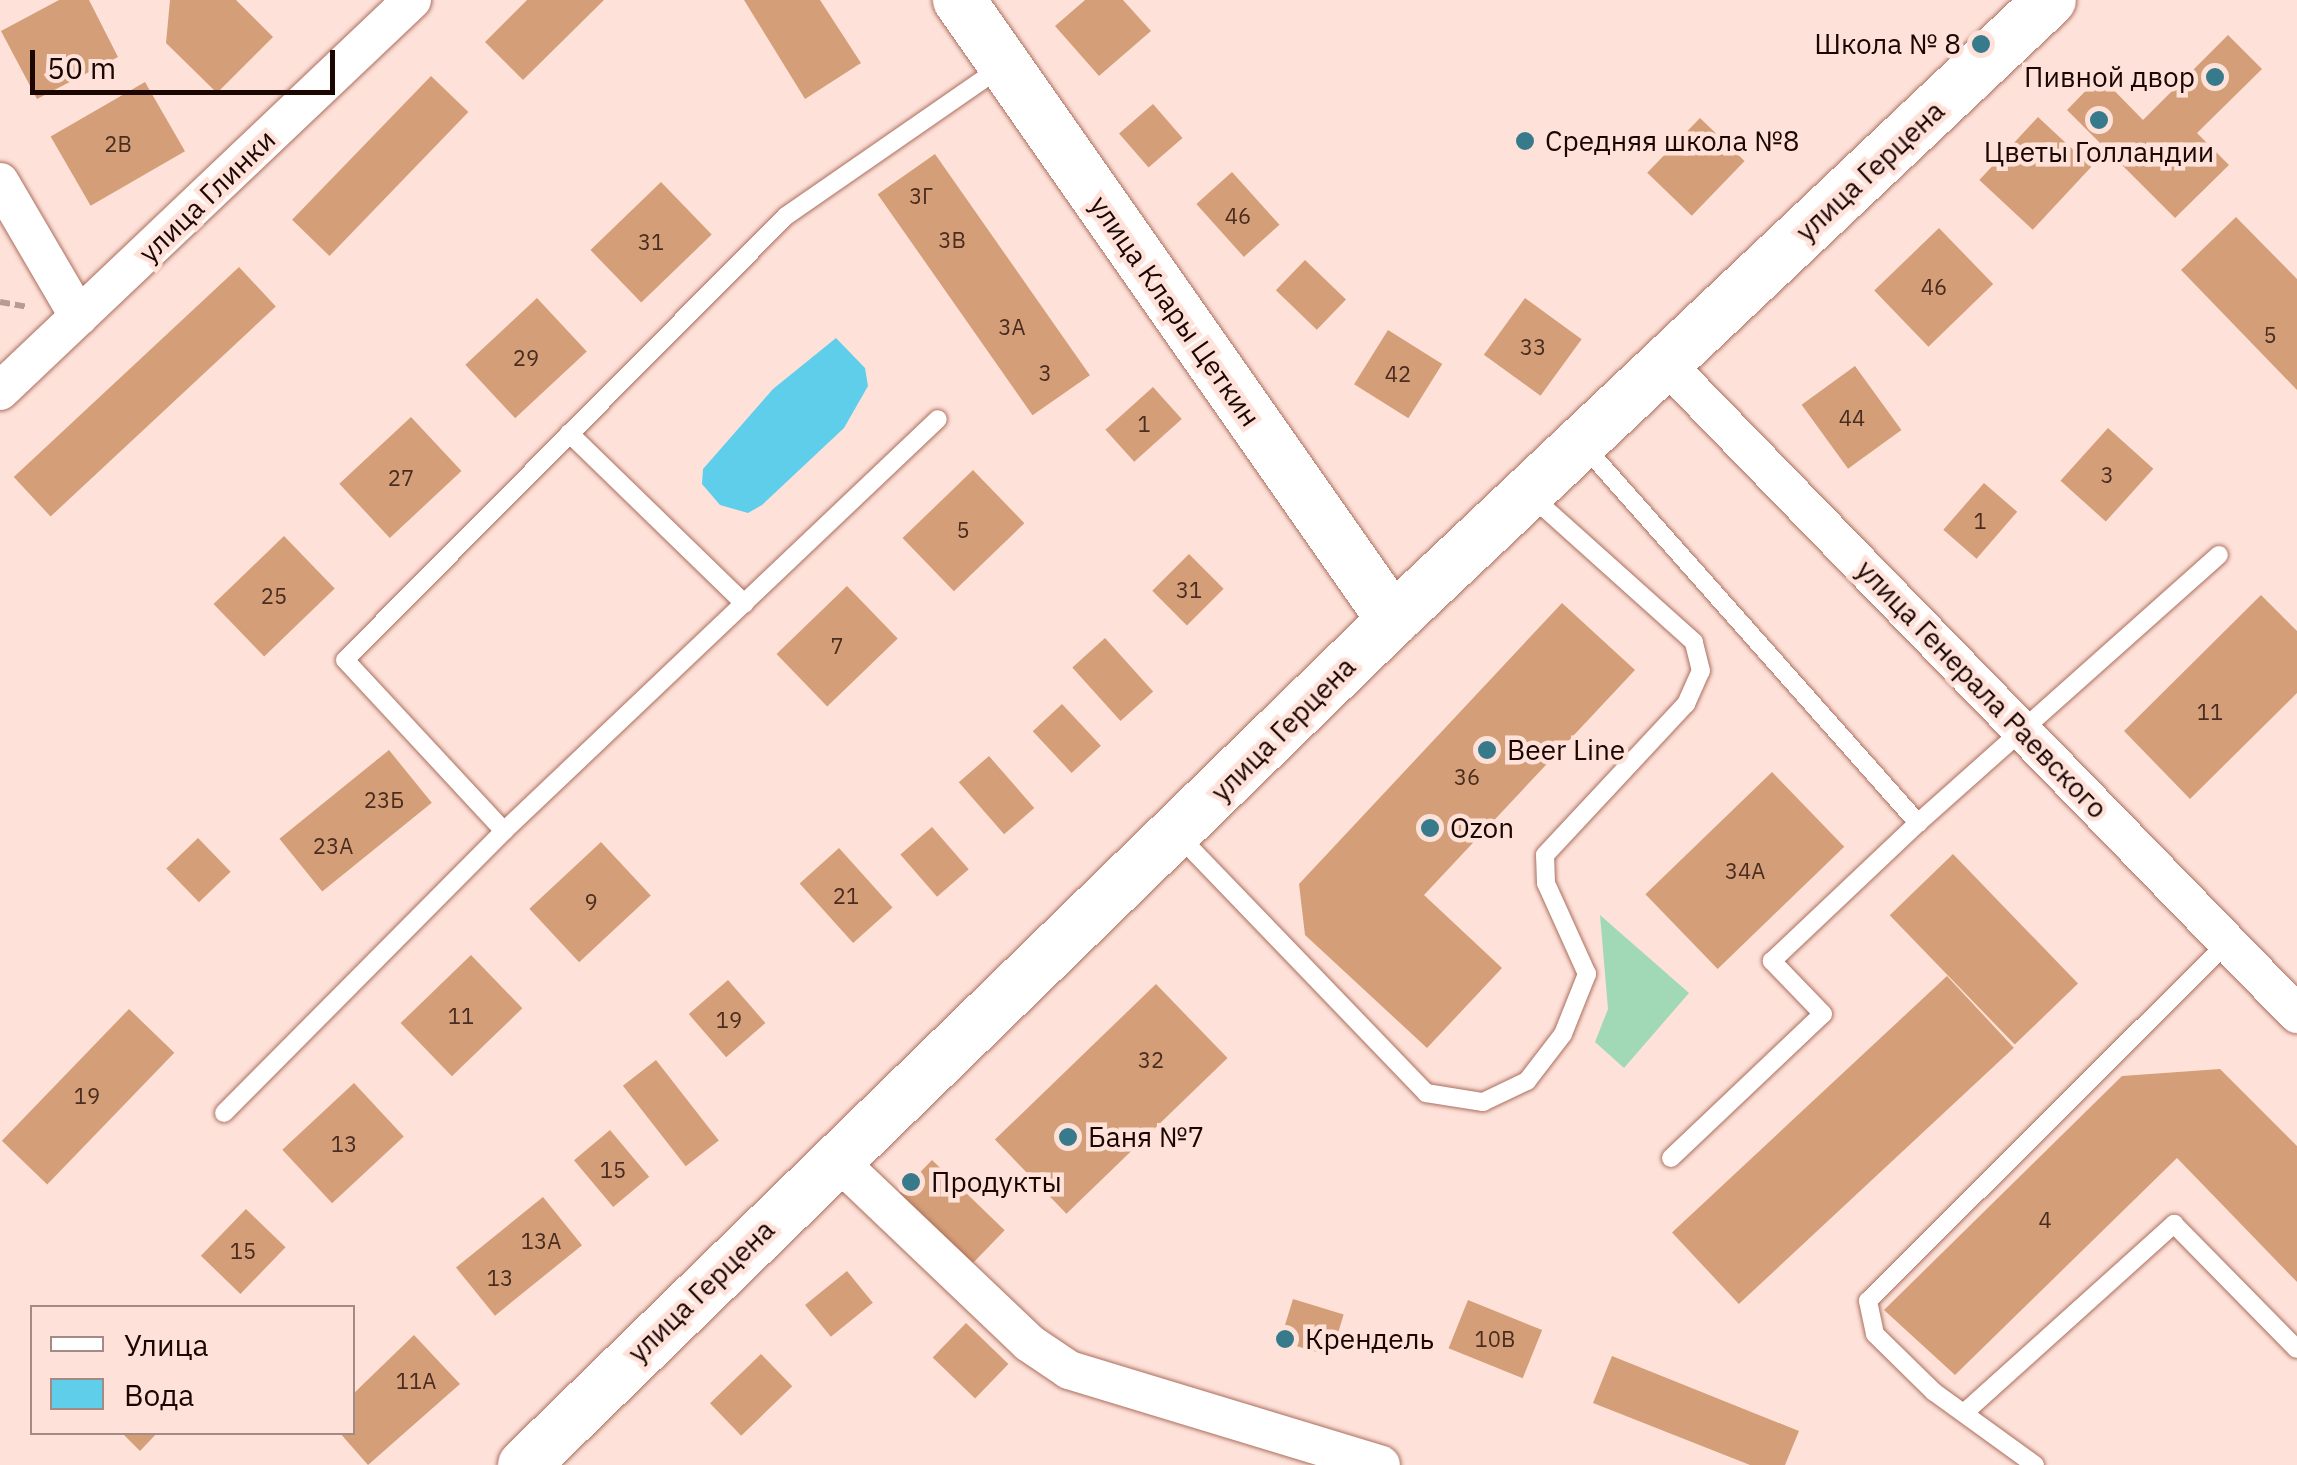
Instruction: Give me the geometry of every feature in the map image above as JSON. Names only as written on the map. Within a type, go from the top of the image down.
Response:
[{"type":"main road","name":"улица Клары Цеткин","points":[[959,0],[1393,620]]},
{"type":"main road","name":"улица Герцена","points":[[524,1465],[836,1159],[1178,835],[1393,620],[1530,495],[1580,442],[2050,0]]},
{"type":"street","name":"улица Глинки","points":[[0,391],[412,0]]},
{"type":"street","points":[[0,182],[79,317]]},
{"type":"street","name":"улица Генерала Раевского","points":[[1666,364],[2228,942],[2294,1005]]},
{"type":"street","points":[[836,1159],[1030,1343],[1069,1370],[1381,1465]]},
{"type":"lane","points":[[504,831],[344,660],[786,216],[1003,66]]},
{"type":"lane","points":[[224,1113],[504,831],[938,420]]},
{"type":"lane","points":[[569,433],[745,604]]},
{"type":"lane","points":[[1580,442],[1918,823]]},
{"type":"lane","points":[[1178,835],[1426,1093],[1483,1102],[1527,1080],[1563,1034],[1588,974],[1546,883],[1545,854],[1686,704],[1701,671],[1694,642],[1530,495]]},
{"type":"lane","points":[[1671,1158],[1823,1014],[1772,961],[1918,823],[2024,733],[2219,555]]},
{"type":"lane","points":[[2036,1465],[1964,1413],[1875,1334],[1868,1301],[2228,942]]},
{"type":"lane","points":[[1964,1413],[2174,1224],[2297,1349]]},
{"type":"green space","points":[[1600,915],[1689,993],[1624,1068],[1595,1042],[1608,1009]]},
{"type":"water","points":[[836,338],[865,368],[868,386],[844,428],[762,505],[748,513],[720,505],[702,484],[703,469],[773,389]]},
{"type":"building","points":[[59,0],[89,0],[118,57],[37,99],[1,31]]},
{"type":"building","points":[[170,0],[236,0],[273,37],[217,93],[166,43]]},
{"type":"building","points":[[527,0],[604,0],[523,80],[485,42]]},
{"type":"building","points":[[744,0],[820,0],[861,63],[805,99]]},
{"type":"building","points":[[1085,0],[1123,0],[1151,31],[1099,76],[1055,26]]},
{"type":"building","points":[[2228,35],[2262,69],[2197,133],[2229,165],[2175,218],[2067,110],[2100,76],[2143,120]]},
{"type":"building","points":[[431,76],[468,112],[329,256],[292,220]]},
{"type":"building","points":[[145,82],[185,151],[91,206],[51,136]]},
{"type":"building","points":[[1153,104],[1183,138],[1149,167],[1119,134]]},
{"type":"building","points":[[2038,117],[2091,167],[2033,230],[1979,180]]},
{"type":"building","points":[[1700,118],[1745,161],[1692,216],[1647,173]]},
{"type":"building","points":[[935,154],[1090,375],[1033,415],[878,194]]},
{"type":"building","points":[[1232,172],[1280,225],[1244,257],[1196,204]]},
{"type":"building","points":[[661,182],[712,235],[641,303],[591,250]]},
{"type":"building","points":[[2236,217],[2297,279],[2297,390],[2181,270]]},
{"type":"building","points":[[1939,228],[1993,284],[1928,347],[1874,291]]},
{"type":"building","points":[[1305,260],[1346,300],[1317,330],[1276,290]]},
{"type":"building","points":[[239,267],[276,306],[51,517],[14,477]]},
{"type":"building","points":[[537,298],[587,351],[515,418],[465,365]]},
{"type":"building","points":[[1525,298],[1582,339],[1540,396],[1484,355]]},
{"type":"building","points":[[1388,330],[1442,364],[1408,418],[1354,384]]},
{"type":"building","points":[[1855,366],[1901,430],[1848,469],[1802,405]]},
{"type":"building","points":[[1153,387],[1182,419],[1134,462],[1105,430]]},
{"type":"building","points":[[411,417],[461,471],[390,538],[339,484]]},
{"type":"building","points":[[2108,428],[2153,469],[2106,522],[2060,481]]},
{"type":"building","points":[[973,470],[1024,523],[954,591],[903,538]]},
{"type":"building","points":[[1984,483],[2017,512],[1977,559],[1943,530]]},
{"type":"building","points":[[284,536],[335,589],[264,657],[214,604]]},
{"type":"building","points":[[1189,554],[1224,589],[1187,625],[1152,591]]},
{"type":"building","points":[[847,586],[898,639],[827,707],[777,654]]},
{"type":"building","points":[[2261,595],[2297,631],[2297,693],[2190,799],[2124,731]]},
{"type":"building","points":[[1562,603],[1635,670],[1424,895],[1502,968],[1427,1048],[1305,935],[1299,884]]},
{"type":"building","points":[[1105,638],[1153,692],[1120,721],[1072,667]]},
{"type":"building","points":[[1062,704],[1101,746],[1072,773],[1033,731]]},
{"type":"building","points":[[389,750],[432,803],[322,892],[279,839]]},
{"type":"building","points":[[989,756],[1034,808],[1004,834],[959,782]]},
{"type":"building","points":[[1772,772],[1844,847],[1718,969],[1645,894]]},
{"type":"building","points":[[932,827],[969,869],[937,897],[900,855]]},
{"type":"building","points":[[198,838],[231,872],[199,902],[166,869]]},
{"type":"building","points":[[601,842],[651,895],[579,962],[529,909]]},
{"type":"building","points":[[839,848],[893,907],[853,943],[800,883]]},
{"type":"building","points":[[1953,854],[2078,983],[2015,1045],[1890,915]]},
{"type":"building","points":[[471,955],[522,1008],[452,1076],[401,1023]]},
{"type":"building","points":[[1947,976],[2014,1048],[1739,1304],[1672,1232]]},
{"type":"building","points":[[728,980],[765,1023],[726,1057],[689,1014]]},
{"type":"building","points":[[1156,984],[1228,1058],[1066,1214],[995,1140]]},
{"type":"building","points":[[129,1009],[174,1053],[47,1184],[2,1141]]},
{"type":"building","points":[[656,1060],[719,1140],[686,1166],[623,1086]]},
{"type":"building","points":[[2220,1069],[2297,1146],[2297,1282],[2177,1158],[1955,1375],[1884,1310],[2122,1076]]},
{"type":"building","points":[[354,1083],[404,1136],[332,1203],[282,1150]]},
{"type":"building","points":[[610,1130],[649,1177],[613,1207],[574,1160]]},
{"type":"building","points":[[932,1160],[1005,1230],[972,1264],[899,1194]]},
{"type":"building","points":[[543,1197],[582,1245],[495,1316],[456,1267]]},
{"type":"building","points":[[246,1209],[286,1247],[240,1294],[201,1256]]},
{"type":"building","points":[[847,1271],[873,1303],[831,1337],[805,1305]]},
{"type":"building","points":[[1293,1299],[1344,1314],[1331,1357],[1280,1341]]},
{"type":"building","points":[[1468,1300],[1542,1330],[1523,1378],[1449,1348]]},
{"type":"building","points":[[966,1323],[1008,1364],[975,1399],[933,1358]]},
{"type":"building","points":[[414,1335],[460,1384],[368,1465],[342,1435],[355,1435],[355,1392]]},
{"type":"building","points":[[761,1354],[792,1386],[741,1436],[710,1403]]},
{"type":"building","points":[[1612,1356],[1799,1431],[1785,1465],[1750,1465],[1593,1403]]},
{"type":"building","points":[[124,1435],[155,1435],[140,1451]]},
{"type":"place","name":"Школа № 8","points":[[1981,44]]},
{"type":"place","name":"Пивной двор","points":[[2215,77]]},
{"type":"place","name":"Цветы Голландии","points":[[2099,120]]},
{"type":"place","name":"Средняя школа №8","points":[[1525,141]]},
{"type":"place","name":"Beer Line","points":[[1487,750]]},
{"type":"place","name":"Ozon","points":[[1430,828]]},
{"type":"place","name":"Баня №7","points":[[1068,1137]]},
{"type":"place","name":"Продукты","points":[[911,1182]]},
{"type":"place","name":"Крендель","points":[[1285,1339]]}]
